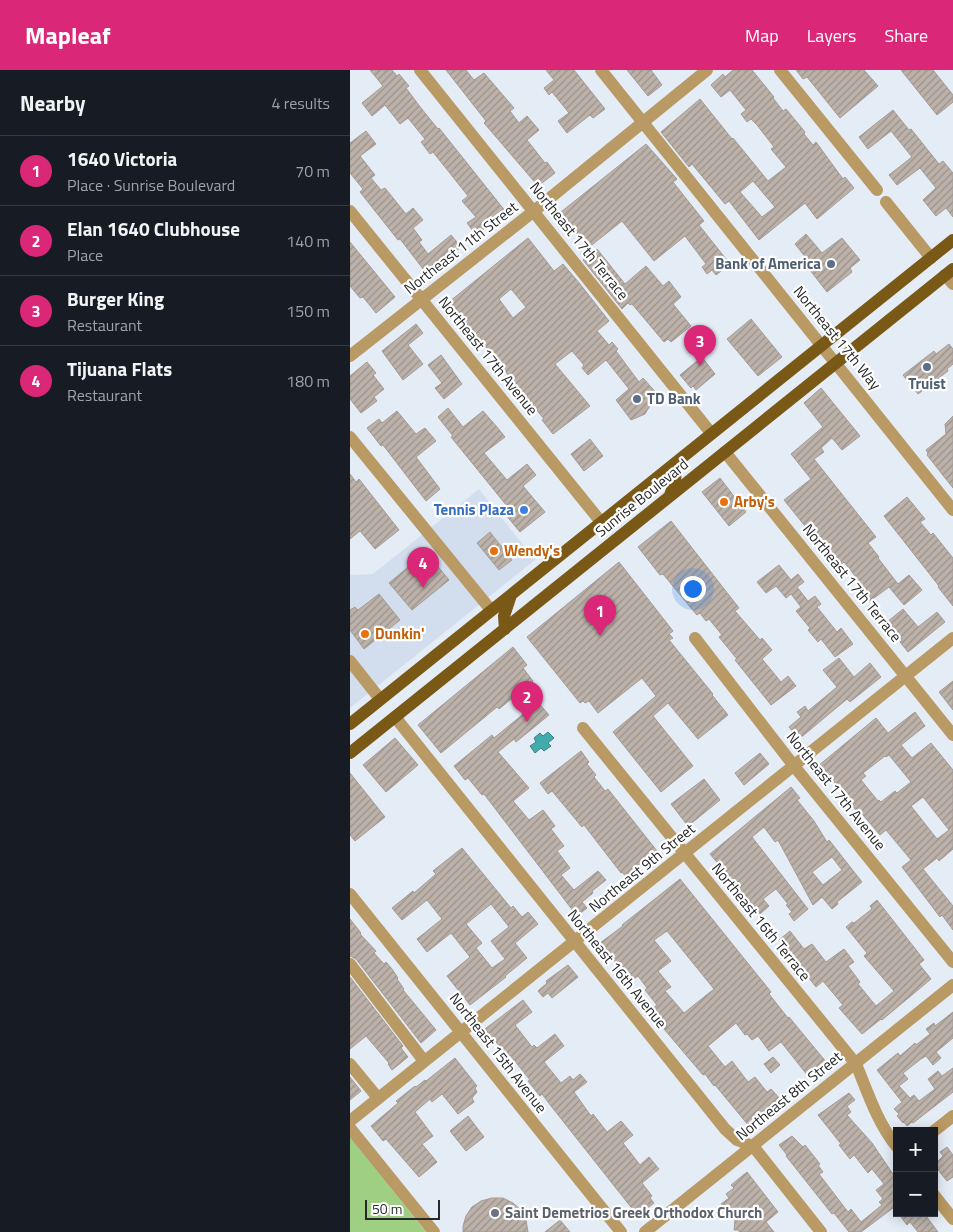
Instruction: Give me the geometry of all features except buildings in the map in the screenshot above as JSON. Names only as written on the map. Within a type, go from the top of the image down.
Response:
[{"type":"main road","name":"Sunrise Boulevard","points":[[350,724],[953,240]]},
{"type":"main road","name":"Sunrise Boulevard","points":[[350,753],[836,363],[950,276]]},
{"type":"main road","points":[[669,497],[676,479],[674,464]]},
{"type":"main road","points":[[505,629],[504,616],[511,595]]},
{"type":"street","name":"Northeast 17th Terrace","points":[[420,70],[711,433]]},
{"type":"street","name":"Northeast 17th Way","points":[[601,70],[953,510]]},
{"type":"street","name":"Northeast 11th Street","points":[[350,356],[534,211],[708,70]]},
{"type":"street","points":[[780,70],[877,190]]},
{"type":"street","points":[[886,202],[931,258]]},
{"type":"street","name":"Northeast 17th Avenue","points":[[350,211],[600,522]]},
{"type":"street","points":[[350,437],[491,610]]},
{"type":"street","name":"Northeast 17th Terrace","points":[[725,452],[953,735]]},
{"type":"street","name":"Northeast 17th Avenue","points":[[694,638],[794,766],[953,962]]},
{"type":"street","name":"Northeast 9th Street","points":[[350,1122],[460,1031],[574,943],[953,638]]},
{"type":"street","points":[[350,661],[380,699]]},
{"type":"street","name":"Northeast 16th Avenue","points":[[395,717],[574,943],[725,1129],[737,1140],[753,1146],[821,1232]]},
{"type":"street","name":"Northeast 16th Terrace","points":[[583,728],[856,1064],[873,1108],[885,1132],[893,1142]]},
{"type":"street","name":"Northeast 15th Avenue","points":[[350,894],[620,1232]]},
{"type":"street","points":[[350,964],[424,1061]]},
{"type":"street","name":"Northeast 8th Street","points":[[645,1232],[953,985]]},
{"type":"street","points":[[350,1064],[378,1098]]},
{"type":"street","points":[[938,1128],[953,1116]]},
{"type":"street","points":[[350,1128],[434,1232]]},
{"type":"street","points":[[938,1200],[953,1219]]},
{"type":"shaded area","points":[[479,489],[535,560],[350,708],[350,575],[373,574]]},
{"type":"green space","points":[[350,1137],[426,1232],[350,1232]]},
{"type":"water","points":[[548,732],[554,738],[548,743],[551,746],[544,751],[541,748],[535,753],[530,746],[536,742],[534,738],[540,733],[543,736]]},
{"type":"place","name":"Bank of America","points":[[831,264]]},
{"type":"place","name":"Burger King","points":[[700,366]]},
{"type":"place","name":"Truist","points":[[927,367]]},
{"type":"place","name":"TD Bank","points":[[637,399]]},
{"type":"place","name":"Arby's","points":[[724,502]]},
{"type":"place","name":"Tennis Plaza","points":[[524,510]]},
{"type":"place","name":"Wendy's","points":[[494,551]]},
{"type":"place","name":"Tijuana Flats","points":[[423,588]]},
{"type":"place","name":"Dunkin'","points":[[365,634]]},
{"type":"place","name":"1640 Victoria","points":[[600,636]]},
{"type":"place","name":"Elan 1640 Clubhouse","points":[[527,722]]},
{"type":"place","name":"Saint Demetrios Greek Orthodox Church","points":[[495,1213]]}]
